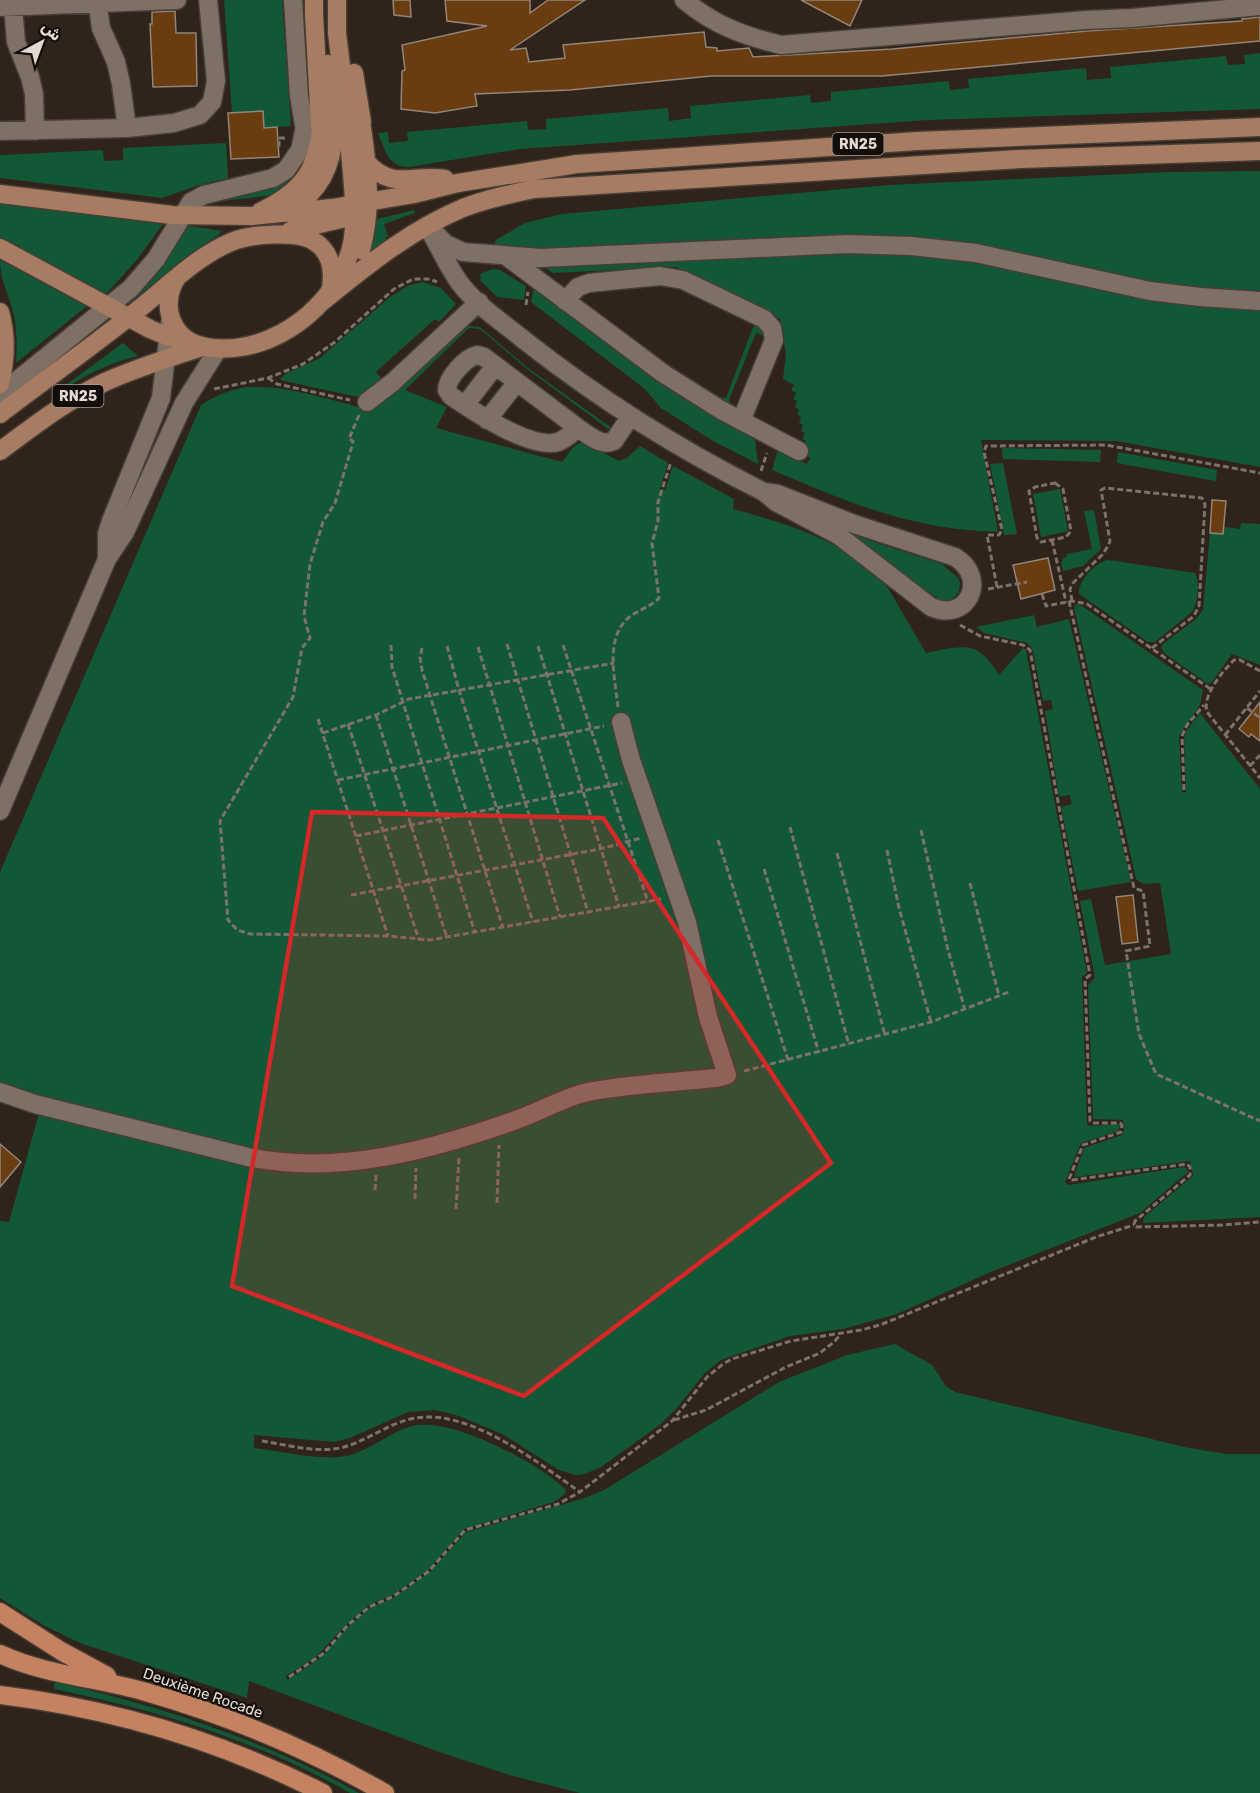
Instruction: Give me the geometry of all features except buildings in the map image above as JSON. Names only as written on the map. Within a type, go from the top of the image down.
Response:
[{"type":"highway","points":[[0,1612],[61,1651],[130,1687]]},
{"type":"highway","name":"Deuxième Rocade","points":[[0,1654],[45,1669],[130,1687],[214,1713],[269,1735],[386,1793]]},
{"type":"highway","points":[[0,1695],[64,1704],[150,1724],[225,1749],[323,1793]]},
{"type":"main road","points":[[315,0],[314,14],[334,126],[360,209]]},
{"type":"main road","points":[[252,216],[286,198],[302,183],[334,126],[320,0]]},
{"type":"main road","points":[[235,240],[289,213],[310,195],[322,178],[331,156],[346,33],[338,7]]},
{"type":"main road","points":[[334,126],[379,174],[394,180],[435,178],[458,183]]},
{"type":"main road","name":"RN25","points":[[0,414],[128,318],[204,256],[235,240],[271,235],[458,183],[554,168],[636,160],[918,141],[1260,127]]},
{"type":"main road","name":"RN25","points":[[0,451],[49,414],[123,374],[203,346],[243,347],[273,338],[305,318],[338,286],[398,242],[463,208],[498,197],[534,189],[571,186],[1020,159],[1260,151]]},
{"type":"main road","points":[[360,209],[366,162]]},
{"type":"main road","points":[[0,194],[183,216],[252,216],[360,209]]},
{"type":"main road","name":"RN25","points":[[338,286],[351,249],[360,209]]},
{"type":"main road","name":"RN25","points":[[271,235],[300,236],[318,243],[330,259],[338,286]]},
{"type":"main road","points":[[0,248],[128,318],[169,337],[203,346]]},
{"type":"main road","points":[[177,278],[168,300],[170,316],[177,330],[203,346]]},
{"type":"main road","points":[[0,312],[5,346],[0,384]]},
{"type":"street","points":[[35,130],[34,94],[30,77],[16,42],[6,7],[42,3],[177,0]]},
{"type":"street","points":[[0,131],[127,128],[174,123],[200,114],[212,102],[216,81],[208,0]]},
{"type":"street","points":[[0,403],[14,384],[109,307],[144,274],[167,244],[191,202],[197,198],[273,178],[286,170],[300,150],[334,126],[299,96],[293,0]]},
{"type":"street","points":[[684,0],[717,23],[744,36],[781,45],[1260,6]]},
{"type":"street","points":[[97,2],[101,28],[116,62],[127,128]]},
{"type":"street","points":[[427,226],[446,244],[463,252],[506,256],[587,257],[722,248],[848,244],[911,246],[986,255],[1150,291],[1260,301]]},
{"type":"street","points":[[427,226],[459,282],[479,302],[562,369],[630,417],[716,468],[764,492],[776,502],[838,535],[930,607],[947,611],[962,605],[971,592],[972,575],[968,567],[955,557],[863,527],[778,494],[764,492]]},
{"type":"street","points":[[506,256],[664,374],[741,421],[799,451]]},
{"type":"street","points":[[565,301],[578,287],[589,283],[671,277],[699,286],[764,319],[772,328],[774,340],[741,421]]},
{"type":"street","points":[[366,403],[393,382],[479,302]]},
{"type":"street","points":[[107,559],[107,534],[111,521],[161,398],[170,316]]},
{"type":"street","points":[[0,811],[107,559],[125,532],[189,394],[203,346]]},
{"type":"street","points":[[578,428],[564,439],[552,442],[519,435],[487,420],[448,393],[448,383],[473,356],[480,355],[578,428],[602,443],[614,441],[630,417]]},
{"type":"street","points":[[465,405],[495,366]]},
{"type":"street","points":[[487,420],[517,382]]},
{"type":"street","points":[[0,1092],[35,1104],[263,1160],[346,1162],[417,1149],[460,1137],[588,1092],[728,1075],[711,1028],[689,932],[621,722]]},
{"type":"path","points":[[268,378],[277,384],[366,403],[361,409],[349,439],[353,441],[352,446],[335,503],[324,520],[310,564],[304,616],[310,638],[302,648],[295,694],[223,817],[220,826],[228,920],[237,930],[250,934],[388,936],[419,940],[447,938],[677,896]]},
{"type":"path","points":[[997,587],[987,536],[999,535],[1002,530],[984,452],[986,446],[1106,446],[1260,473]]},
{"type":"path","points":[[338,780],[621,722],[614,643],[621,627],[634,614],[659,598],[652,543],[658,521],[657,502],[672,460]]},
{"type":"path","points":[[1056,483],[1063,489],[1071,531],[1066,537],[1052,540],[1041,542],[1037,537],[1028,495],[1031,488],[1056,483]]},
{"type":"path","points":[[1069,601],[1073,583],[1102,555],[1110,541],[1101,490],[1105,488],[1202,498],[1205,504],[1199,606],[1194,616],[1152,648]]},
{"type":"path","points":[[1052,540],[1069,601],[1134,888],[1143,891],[1150,946],[1126,951],[1139,1034],[1156,1074],[1260,1121]]},
{"type":"path","points":[[971,592],[1027,582]]},
{"type":"path","points":[[1041,594],[1046,606],[1069,601],[1087,604],[1212,690]]},
{"type":"path","points":[[947,611],[952,619],[980,636],[1026,646],[1030,650],[1090,975],[1084,979],[1089,1121],[1122,1125],[1121,1132],[1083,1145],[1070,1179],[1189,1165],[1189,1176],[1134,1225]]},
{"type":"path","points":[[507,644],[588,912]]},
{"type":"path","points":[[391,645],[392,667],[475,933]]},
{"type":"path","points":[[563,645],[648,902]]},
{"type":"path","points":[[447,646],[532,922]]},
{"type":"path","points":[[538,646],[619,907]]},
{"type":"path","points":[[478,647],[560,917]]},
{"type":"path","points":[[422,648],[420,664],[503,928]]},
{"type":"path","points":[[1184,790],[1182,736],[1187,725],[1205,704],[1212,690],[1234,660],[1240,660],[1260,671]]},
{"type":"path","points":[[323,733],[376,714],[402,701],[614,663]]},
{"type":"path","points":[[1225,735],[1260,692]]},
{"type":"path","points":[[1205,704],[1207,712],[1260,778]]},
{"type":"path","points":[[1247,708],[1260,718]]},
{"type":"path","points":[[376,714],[447,938]]},
{"type":"path","points":[[318,719],[388,936]]},
{"type":"path","points":[[348,724],[419,940]]},
{"type":"path","points":[[1250,766],[1260,755]]},
{"type":"path","points":[[356,836],[638,780]]},
{"type":"path","points":[[790,827],[849,1045]]},
{"type":"path","points":[[921,830],[948,951],[965,1010]]},
{"type":"path","points":[[351,895],[600,849],[657,833]]},
{"type":"path","points":[[718,840],[788,1060]]},
{"type":"path","points":[[888,850],[905,931],[931,1022]]},
{"type":"path","points":[[837,853],[885,1035]]},
{"type":"path","points":[[764,869],[819,1053]]},
{"type":"path","points":[[970,883],[999,996]]},
{"type":"path","points":[[728,1075],[931,1022],[1009,992]]},
{"type":"path","points":[[497,1203],[499,1125]]},
{"type":"path","points":[[456,1209],[460,1137]]},
{"type":"path","points":[[415,1199],[417,1149]]},
{"type":"path","points":[[289,1677],[324,1653],[347,1626],[369,1607],[394,1596],[429,1571],[465,1530],[558,1504],[580,1492],[672,1420],[707,1377],[732,1359],[791,1341],[861,1330],[899,1318],[1091,1239],[1134,1225],[1138,1227],[1223,1225],[1260,1222]]},
{"type":"path","points":[[672,1420],[706,1410],[778,1371],[820,1353],[841,1333]]},
{"type":"path","points":[[261,1441],[334,1449],[356,1443],[406,1419],[428,1416],[443,1418],[457,1421],[501,1440],[580,1492]]},
{"type":"highlighted area","points":[[312,812],[603,818],[831,1163],[524,1396],[232,1286]]},
{"type":"green space","points":[[224,0],[282,0],[291,126],[264,128],[262,111],[232,113]]},
{"type":"green space","points":[[1260,53],[1260,109],[928,120],[520,149],[409,167],[392,161],[378,133],[388,132],[389,143],[408,141],[407,132],[527,121],[528,130],[546,129],[546,119],[668,108],[669,121],[691,118],[690,106],[810,95],[811,103],[831,101],[831,92],[949,81],[950,90],[969,88],[968,79],[1086,68],[1087,80],[1111,78],[1110,67],[1226,56],[1228,65],[1245,64],[1244,55]]},
{"type":"green space","points":[[226,143],[228,178],[162,198],[0,178],[0,155],[103,150],[104,161],[123,160],[123,148]]},
{"type":"green space","points":[[297,163],[305,168],[288,187],[275,195],[204,203]]},
{"type":"green space","points":[[1260,171],[1260,294],[1225,292],[1150,282],[1042,260],[717,240],[549,250],[495,246],[494,244],[496,240],[525,223],[562,214],[889,185],[1169,172]]},
{"type":"green space","points":[[0,203],[163,224],[136,261],[106,294],[0,239]]},
{"type":"green space","points":[[414,210],[415,213],[384,224],[388,236],[385,238],[387,241],[369,253],[373,220]]},
{"type":"green space","points":[[182,225],[223,231],[128,306],[123,304]]},
{"type":"green space","points":[[824,252],[943,256],[1260,308],[1260,467],[1116,441],[981,440],[998,532],[937,526],[882,513],[772,470],[778,450],[807,464],[810,458],[805,455],[808,450],[803,447],[806,441],[802,439],[805,433],[801,431],[803,425],[799,423],[801,417],[797,414],[799,410],[795,407],[797,401],[793,399],[796,393],[791,390],[794,385],[783,379],[786,354],[780,319],[676,267],[553,273],[544,267],[736,255],[748,258]]},
{"type":"green space","points":[[0,260],[87,306],[16,363],[15,321],[3,281]]},
{"type":"green space","points":[[493,269],[500,270],[526,286],[524,300],[497,297],[481,281],[480,274]]},
{"type":"green space","points":[[423,282],[441,288],[456,304],[439,322],[435,319],[376,372],[384,382],[358,397],[280,380],[285,374],[320,358],[390,297],[409,285]]},
{"type":"green space","points":[[535,282],[671,386],[755,440],[758,464],[713,441],[661,408],[645,389],[531,302]]},
{"type":"green space","points":[[469,321],[471,323],[469,326],[480,327],[528,368],[613,429],[611,431],[527,369],[480,329],[469,328],[405,390],[447,407],[436,428],[562,462],[575,446],[581,443],[619,461],[627,458],[640,446],[668,463],[660,489],[665,490],[673,466],[734,499],[733,509],[818,537],[857,559],[888,588],[926,653],[960,647],[976,650],[984,655],[999,675],[1023,648],[1026,650],[1087,973],[1082,977],[1087,1124],[1090,1126],[1118,1124],[1120,1126],[1118,1131],[1081,1143],[1065,1182],[1068,1185],[1184,1167],[1188,1172],[1140,1213],[993,1271],[897,1314],[843,1329],[790,1336],[721,1360],[705,1373],[661,1424],[601,1467],[585,1474],[576,1475],[559,1470],[504,1435],[459,1416],[435,1410],[408,1412],[350,1438],[334,1442],[254,1435],[254,1448],[336,1457],[355,1454],[413,1426],[429,1425],[449,1428],[493,1444],[515,1455],[536,1467],[566,1490],[565,1494],[554,1502],[464,1529],[428,1570],[394,1594],[369,1605],[346,1625],[316,1657],[286,1676],[287,1680],[319,1659],[348,1627],[370,1608],[393,1598],[430,1572],[466,1532],[585,1498],[604,1490],[779,1382],[847,1355],[895,1344],[932,1365],[946,1386],[955,1392],[1189,1448],[1226,1454],[1260,1454],[1260,1793],[580,1793],[513,1776],[442,1753],[249,1681],[247,1698],[80,1643],[45,1626],[0,1598],[0,1221],[9,1222],[39,1113],[0,1103],[0,872],[201,405],[229,391],[262,387],[309,394],[370,410]]},
{"type":"green space","points":[[756,326],[765,331],[767,337],[757,333],[755,335],[729,400],[733,408],[717,397],[726,398],[753,327]]},
{"type":"green space","points":[[123,343],[138,356],[100,369],[65,389],[63,387]]},
{"type":"green space","points":[[1002,448],[1101,450],[1100,462],[1003,459]]},
{"type":"green space","points":[[1118,452],[1217,470],[1216,481],[1117,463]]},
{"type":"green space","points":[[1003,463],[1017,534],[1004,535],[990,464]]},
{"type":"green space","points":[[1060,489],[1068,531],[1041,537],[1033,494]]},
{"type":"green space","points":[[1094,510],[1101,549],[1083,566],[1063,571],[1061,562],[1062,558],[1067,557],[1066,554],[1092,549],[1084,511]]},
{"type":"green space","points":[[1241,523],[1260,524],[1260,665],[1232,654],[1212,682],[1208,684],[1164,653],[1161,647],[1195,620],[1203,610],[1210,533],[1223,534],[1224,527],[1240,529]]},
{"type":"green space","points":[[835,527],[942,564],[958,578],[959,592],[951,600],[940,600]]},
{"type":"green space","points":[[1108,560],[1195,573],[1198,592],[1193,611],[1155,642],[1148,642],[1079,594],[1081,583],[1088,573],[1098,564]]},
{"type":"green space","points":[[1079,604],[1203,690],[1200,705],[1179,736],[1182,792],[1186,792],[1184,739],[1186,731],[1200,713],[1260,789],[1260,1217],[1143,1223],[1144,1217],[1193,1176],[1190,1161],[1074,1176],[1084,1148],[1122,1135],[1124,1131],[1123,1120],[1093,1119],[1088,985],[1095,978],[1080,901],[1091,899],[1105,965],[1171,954],[1160,883],[1143,884],[1136,879],[1074,608]]},
{"type":"green space","points":[[1034,615],[1037,627],[1069,619],[1131,882],[1078,891],[1061,807],[1072,804],[1070,795],[1059,797],[1045,711],[1053,709],[1051,700],[1043,701],[1032,648],[1027,643],[984,633],[976,627]]},
{"type":"green space","points":[[55,1682],[134,1702],[211,1727],[286,1757],[359,1793],[350,1793],[279,1758],[206,1729],[93,1697],[54,1689]]}]
